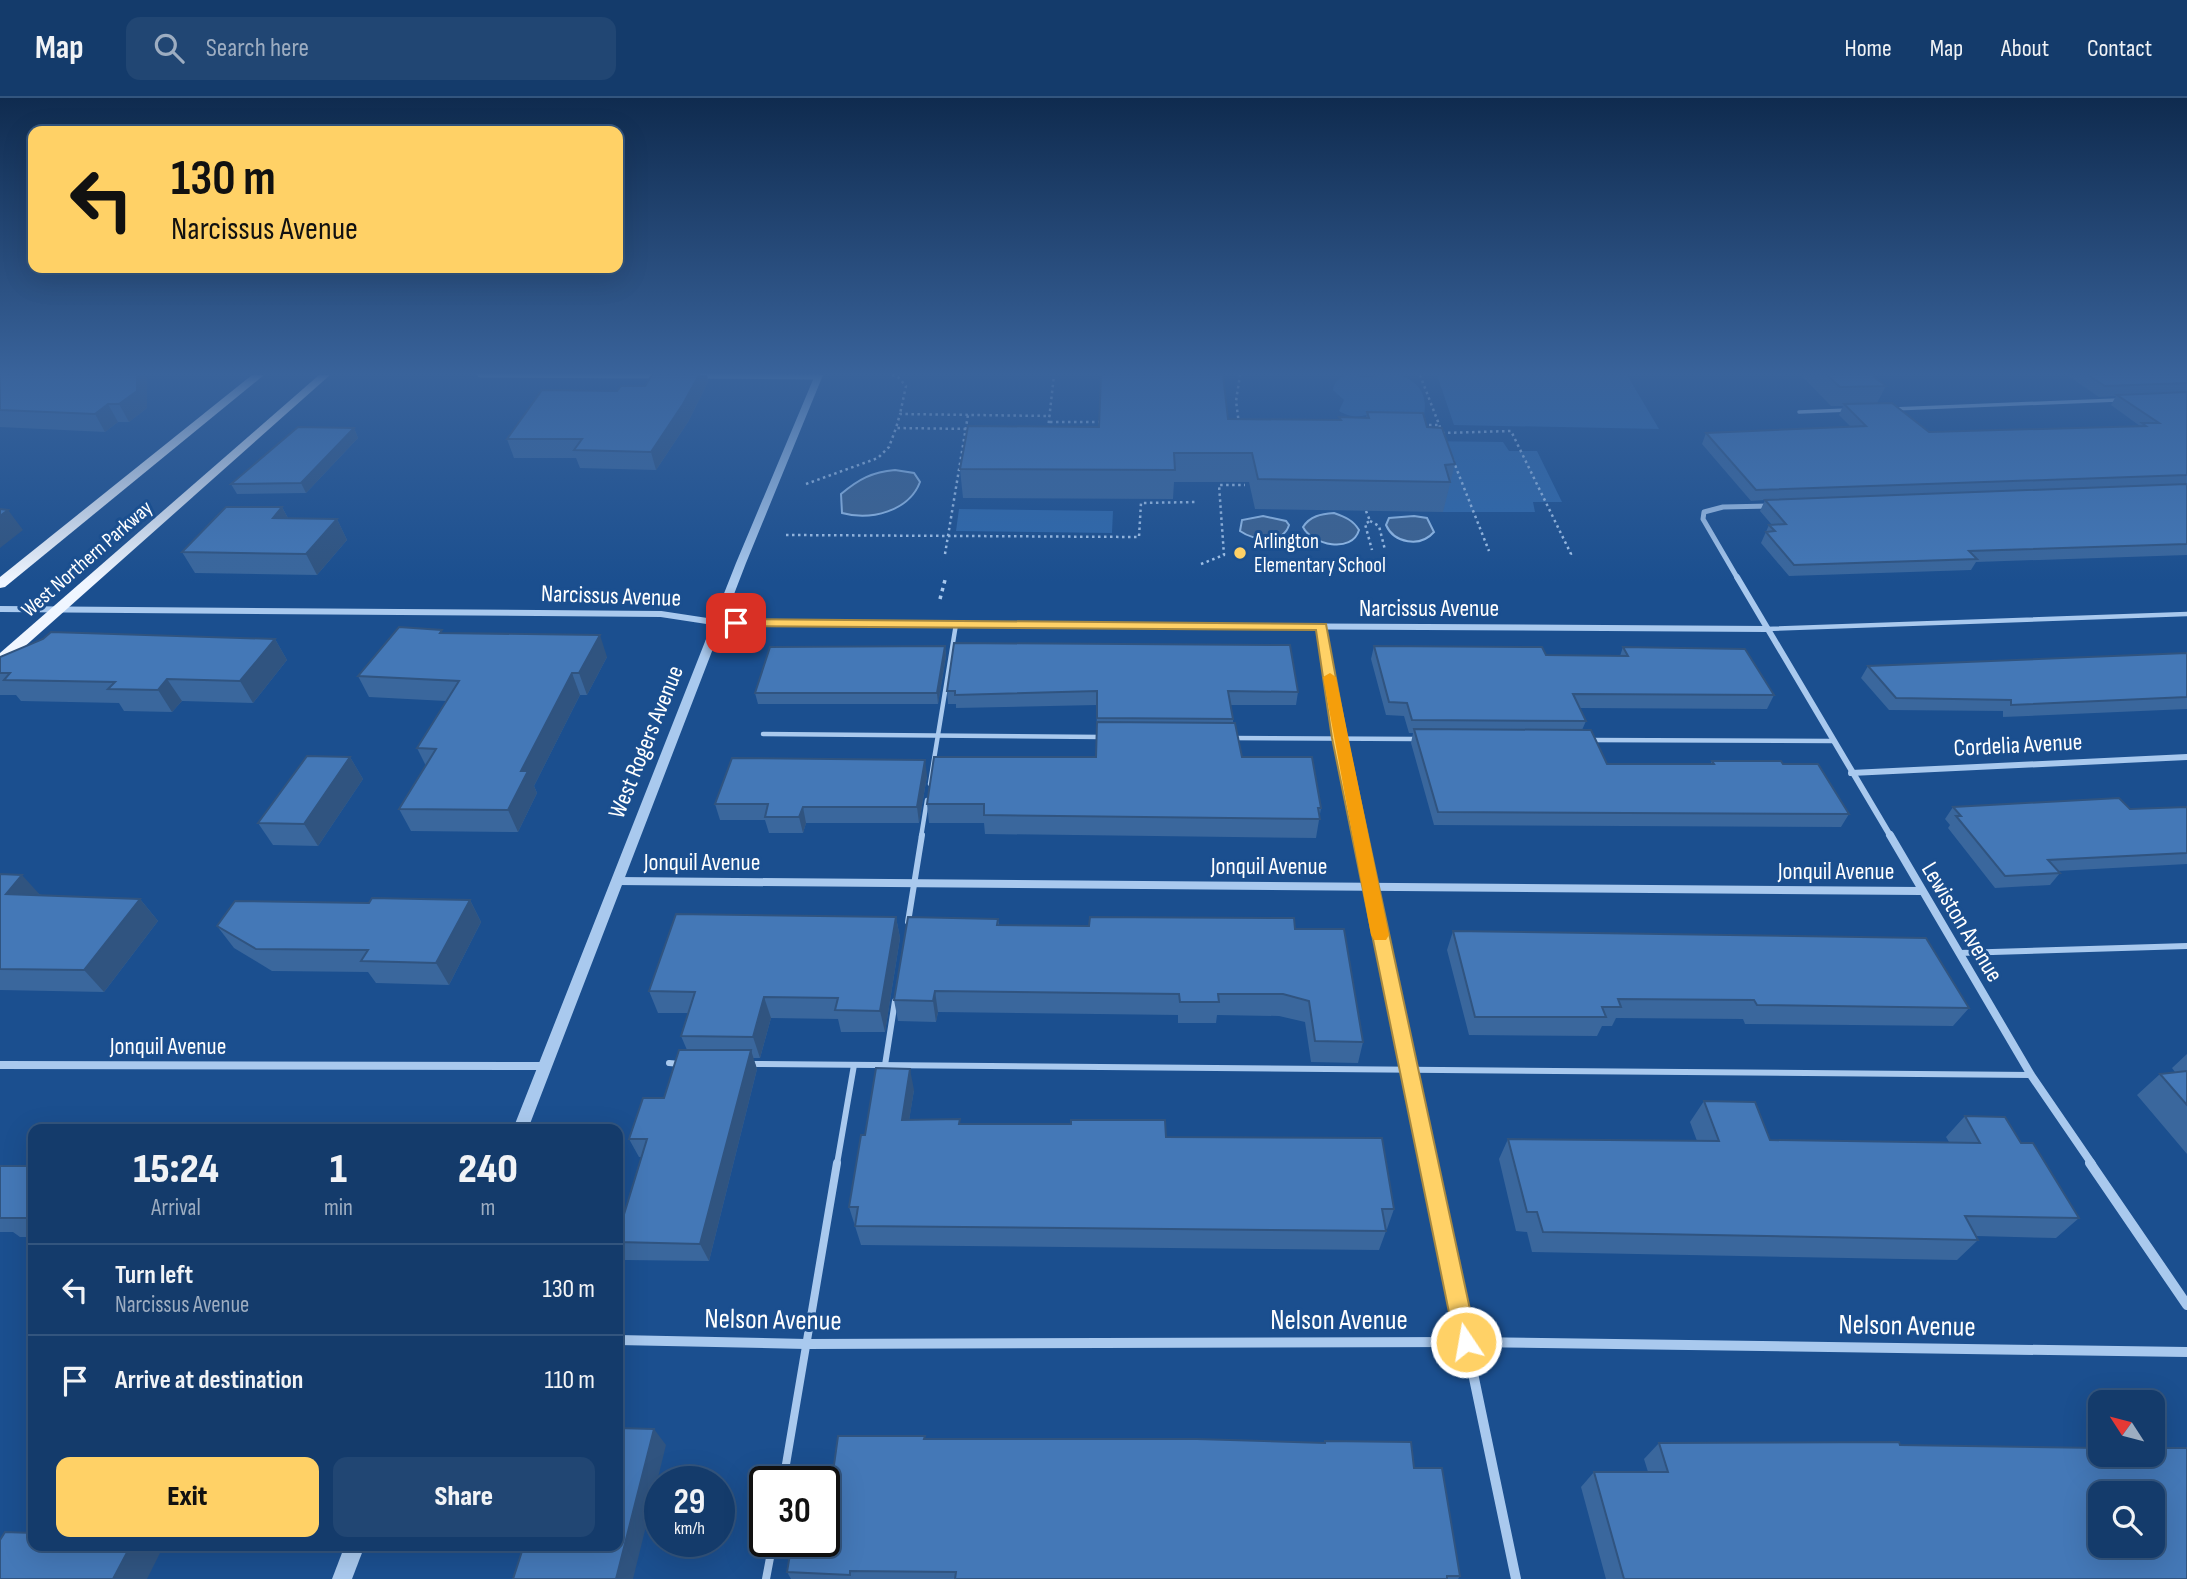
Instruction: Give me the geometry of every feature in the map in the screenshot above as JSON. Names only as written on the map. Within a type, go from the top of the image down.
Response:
[{"type":"main road","name":"West Northern Parkway","points":[[0,584],[173,444]]},
{"type":"main road","name":"West Northern Parkway","points":[[0,661],[247,444]]},
{"type":"street","name":"West Rogers Avenue","points":[[522,1124],[720,623],[741,563],[791,444]]},
{"type":"street","name":"Lewiston Avenue","points":[[1777,505],[1723,507],[1704,512],[1703,519],[2031,1075],[2183,1293],[2187,1305]]},
{"type":"street","name":"Narcissus Avenue","points":[[0,609],[661,614],[720,623],[1767,629]]},
{"type":"street","points":[[1322,626],[1340,738],[1370,886],[1516,1579]]},
{"type":"street","name":"Cordelia Avenue","points":[[1852,773],[2187,757]]},
{"type":"street","name":"Jonquil Avenue","points":[[617,881],[1921,891]]},
{"type":"street","name":"Jonquil Avenue","points":[[0,1066],[545,1066]]},
{"type":"street","name":"Nelson Avenue","points":[[623,1340],[806,1344],[1466,1342],[2187,1352]]},
{"type":"street","points":[[342,1579],[353,1551]]},
{"type":"lane","points":[[1767,629],[2187,614]]},
{"type":"lane","points":[[906,935],[956,624]]},
{"type":"lane","points":[[764,734],[1104,737]]},
{"type":"lane","points":[[1229,737],[1422,739]]},
{"type":"lane","points":[[1587,740],[1833,741]]},
{"type":"lane","points":[[1958,953],[2187,946]]},
{"type":"lane","points":[[885,1065],[898,987]]},
{"type":"lane","points":[[669,1063],[682,1063]]},
{"type":"lane","points":[[735,1064],[2031,1075]]},
{"type":"lane","points":[[786,1466],[854,1065]]},
{"type":"lane","points":[[766,1579],[770,1557]]},
{"type":"path","points":[[806,484],[878,458],[890,444]]},
{"type":"path","points":[[945,554],[963,444]]},
{"type":"path","points":[[1518,444],[1572,554],[1570,558]]},
{"type":"path","points":[[1451,455],[1489,551]]},
{"type":"path","points":[[958,477],[967,477]]},
{"type":"path","points":[[1201,564],[1224,555],[1219,485],[1245,485]]},
{"type":"path","points":[[786,535],[1139,537],[1141,503],[1196,502]]},
{"type":"path","points":[[1366,511],[1370,522],[1379,526],[1385,550]]},
{"type":"path","points":[[1370,522],[1365,524],[1372,550]]},
{"type":"shaded area","points":[[1420,444],[1504,444],[1509,451],[1537,451],[1562,502],[1533,502],[1535,512],[1443,512],[1438,494],[1448,493]]},
{"type":"shaded area","points":[[895,470],[914,473],[920,482],[907,500],[898,507],[877,514],[865,516],[842,513],[841,494],[866,477]]},
{"type":"shaded area","points":[[959,509],[1113,511],[1112,533],[956,531]]},
{"type":"shaded area","points":[[1334,513],[1348,519],[1359,530],[1349,542],[1323,542],[1303,527],[1316,516]]},
{"type":"shaded area","points":[[1263,516],[1286,521],[1289,525],[1281,536],[1267,539],[1252,537],[1240,531],[1242,520]]},
{"type":"shaded area","points":[[1389,518],[1427,518],[1434,532],[1422,540],[1408,541],[1395,536],[1386,525]]},
{"type":"building","points":[[278,444],[338,444],[301,483],[231,484]]},
{"type":"building","points":[[578,444],[656,444],[651,452],[574,450]]},
{"type":"building","points":[[965,444],[1448,444],[1455,464],[1445,465],[1450,482],[1258,479],[1252,453],[1174,453],[1175,470],[960,469]]},
{"type":"building","points":[[1716,444],[2187,444],[2187,475],[1756,490]]},
{"type":"building","points":[[2187,484],[2187,544],[1969,551],[1977,559],[1794,565],[1766,532],[1775,531],[1769,525],[1786,524],[1765,500]]},
{"type":"building","points":[[226,507],[282,507],[273,518],[337,519],[306,554],[182,552]]},
{"type":"building","points":[[399,627],[442,630],[440,633],[600,635],[579,673],[572,673],[521,771],[528,771],[508,810],[399,809],[436,749],[417,748],[459,681],[358,676]]},
{"type":"building","points":[[51,632],[275,639],[240,681],[167,679],[158,690],[108,689],[115,682],[4,680],[10,673],[0,673],[0,657],[43,639]]},
{"type":"building","points":[[954,643],[1290,645],[1298,692],[1228,691],[1233,719],[1097,718],[1097,691],[955,695],[955,691],[947,691]]},
{"type":"building","points":[[945,646],[937,693],[755,693],[770,647]]},
{"type":"building","points":[[1374,646],[1542,647],[1546,655],[1628,656],[1623,647],[1745,649],[1774,695],[1573,694],[1586,721],[1412,720],[1407,703],[1389,702]]},
{"type":"building","points":[[2187,653],[2187,697],[2011,705],[2011,700],[1896,698],[1868,666]]},
{"type":"building","points":[[1097,722],[1235,723],[1242,757],[1312,757],[1321,808],[1318,808],[1320,819],[984,815],[984,804],[927,804],[934,757],[1096,757]]},
{"type":"building","points":[[1414,729],[1591,730],[1607,764],[1781,761],[1783,764],[1818,764],[1849,814],[1438,812]]},
{"type":"building","points":[[307,756],[350,757],[304,824],[258,823]]},
{"type":"building","points":[[732,758],[925,760],[917,807],[803,807],[799,817],[765,817],[768,804],[715,804]]},
{"type":"building","points":[[2119,798],[2130,809],[2187,807],[2187,853],[2048,860],[2060,873],[2005,876],[1956,816],[1961,816],[1953,807]]},
{"type":"building","points":[[0,874],[22,875],[6,894],[140,899],[84,970],[0,969]]},
{"type":"building","points":[[372,898],[470,900],[436,963],[361,961],[368,950],[256,949],[217,926],[235,901],[369,903]]},
{"type":"building","points":[[676,914],[896,917],[880,1011],[835,1010],[838,998],[764,997],[753,1037],[681,1036],[695,992],[649,991]]},
{"type":"building","points":[[908,917],[998,919],[997,925],[1089,926],[1090,917],[1294,918],[1295,929],[1344,929],[1363,1042],[1315,1041],[1309,1001],[1283,994],[1218,994],[1219,1002],[1180,1002],[1179,994],[935,991],[933,1001],[894,1000]]},
{"type":"building","points":[[1453,931],[1926,938],[1969,1008],[1757,1005],[1754,1000],[1618,999],[1621,1007],[1602,1007],[1606,1017],[1475,1017]]},
{"type":"building","points":[[679,1050],[751,1050],[700,1244],[623,1242],[623,1218],[647,1139],[629,1139],[643,1098],[664,1098]]},
{"type":"building","points":[[876,1068],[910,1069],[902,1120],[960,1119],[959,1124],[1071,1124],[1071,1120],[1165,1120],[1166,1137],[1382,1138],[1394,1209],[1382,1209],[1386,1231],[855,1226],[858,1207],[849,1207]]},
{"type":"building","points":[[2187,1071],[2187,1105],[2160,1074]]},
{"type":"building","points":[[1704,1101],[1755,1102],[1770,1140],[1980,1143],[1965,1116],[2005,1117],[2021,1143],[2033,1143],[2079,1218],[1965,1216],[1978,1240],[1543,1232],[1537,1212],[1527,1212],[1508,1139],[1719,1141]]},
{"type":"building","points":[[0,1166],[28,1166],[28,1218],[0,1218]]},
{"type":"building","points":[[623,1428],[654,1429],[644,1466],[644,1468],[616,1579],[513,1579],[522,1551],[623,1551]]},
{"type":"building","points":[[838,1436],[1411,1442],[1414,1468],[1442,1468],[1460,1576],[1447,1576],[1447,1579],[955,1579],[956,1572],[850,1571],[850,1575],[787,1572],[790,1557],[840,1557],[840,1466],[805,1466],[834,1465]]},
{"type":"building","points":[[1899,1442],[1900,1445],[2088,1448],[2088,1467],[2165,1467],[2165,1448],[2187,1448],[2187,1579],[1624,1579],[1594,1472],[1668,1472],[1659,1443]]},
{"type":"building","points":[[5,1532],[28,1533],[28,1551],[128,1551],[113,1579],[0,1579],[0,1540]]},
{"type":"slow traffic","points":[[1330,677],[1380,935]]},
{"type":"place","name":"Arlington Elementary School","points":[[1240,553]]},
{"type":"route","points":[[736,623],[1322,626],[1340,738],[1466,1342]]}]
